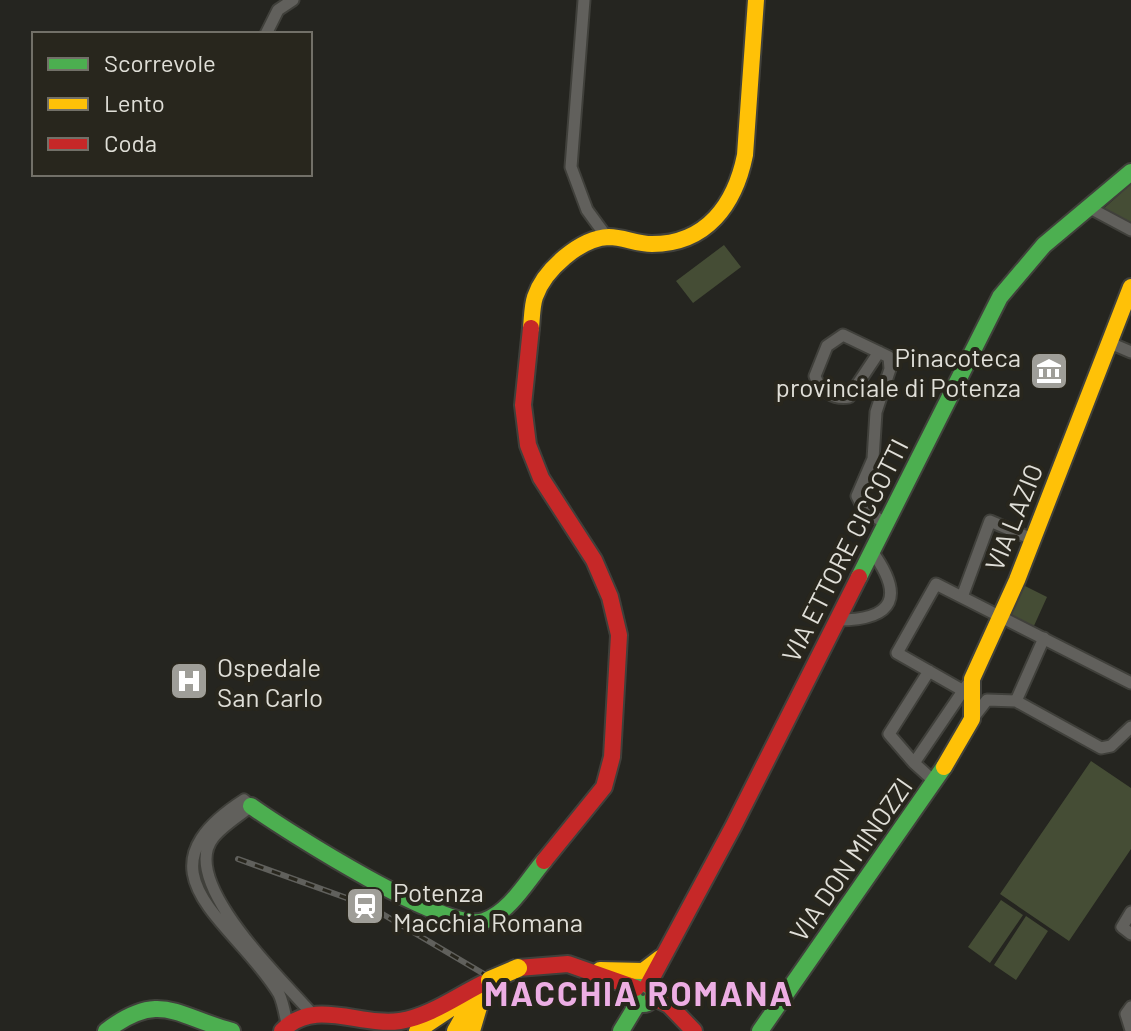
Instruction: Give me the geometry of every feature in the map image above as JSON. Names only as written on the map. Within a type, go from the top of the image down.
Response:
[{"type":"main road","points":[[248,803],[419,902],[470,923],[488,920],[504,909],[604,787],[612,757],[619,635],[610,597],[594,560],[541,478],[528,445],[523,405],[538,285],[551,269],[574,252],[606,236],[660,245],[682,240],[719,217],[736,193],[744,157],[756,0]]},
{"type":"main road","name":"VIA ETTORE CICCOTTI","points":[[621,1031],[672,945],[1000,297],[1047,244],[1131,172]]},
{"type":"main road","name":"VIA LAZIO","points":[[972,719],[967,684],[1001,616],[1131,287]]},
{"type":"main road","name":"VIA DON MINOZZI","points":[[763,1028],[935,782],[972,719]]},
{"type":"main road","points":[[285,1027],[298,1016],[316,1015],[400,1021],[518,968],[552,963],[627,973],[643,971],[672,945]]},
{"type":"main road","points":[[585,969],[669,1005],[694,1031]]},
{"type":"main road","points":[[417,1031],[490,980]]},
{"type":"main road","points":[[455,1031],[470,1004],[490,980]]},
{"type":"main road","points":[[472,1031],[477,1008],[490,980]]},
{"type":"main road","points":[[111,1026],[138,1008],[154,1005],[232,1031]]},
{"type":"main road","points":[[316,1015],[338,1031]]},
{"type":"street","points":[[267,32],[278,10],[293,0]]},
{"type":"street","points":[[584,0],[571,167],[582,200],[606,236]]},
{"type":"street","points":[[1088,207],[1131,230]]},
{"type":"street","points":[[879,352],[849,397],[836,397],[817,384],[818,365],[827,346],[836,337],[857,339],[889,357],[890,369],[876,412],[873,459],[857,496],[864,510],[885,523]]},
{"type":"street","points":[[1110,343],[1131,352]]},
{"type":"street","points":[[962,597],[990,521],[1032,539]]},
{"type":"street","points":[[838,620],[881,614],[889,606],[892,592],[886,569],[871,550]]},
{"type":"street","points":[[914,763],[967,684],[929,671],[897,653],[936,584],[1131,683]]},
{"type":"street","points":[[1016,701],[1044,638]]},
{"type":"street","points":[[929,671],[889,734],[935,782]]},
{"type":"street","points":[[972,719],[987,700],[1016,701],[1101,748],[1111,746],[1131,727]]},
{"type":"street","points":[[248,803],[212,838],[205,867],[208,881],[227,913],[316,1015]]},
{"type":"street","points":[[248,803],[202,833],[194,850],[194,877],[207,906],[280,996],[285,1027]]},
{"type":"street","points":[[1131,912],[1122,927],[1131,934]]},
{"type":"street","points":[[1131,1007],[1126,1014],[1131,1030]]},
{"type":"green space","points":[[1131,184],[1131,224],[1102,210]]},
{"type":"green space","points":[[724,245],[741,267],[693,303],[676,281]]},
{"type":"green space","points":[[1021,584],[1047,597],[1033,628],[1007,615]]},
{"type":"green space","points":[[1091,761],[1131,788],[1131,849],[1069,941],[1000,894]]},
{"type":"green space","points":[[1001,900],[1023,915],[990,963],[968,947]]},
{"type":"green space","points":[[1026,916],[1048,931],[1016,980],[994,965]]},
{"type":"railway","points":[[238,859],[369,906],[484,974]]},
{"type":"traffic: fast","points":[[859,577],[1000,297],[1044,245],[1131,172]]},
{"type":"traffic: fast","points":[[760,1031],[944,767]]},
{"type":"traffic: fast","points":[[251,806],[367,878],[437,912],[465,921],[484,921],[502,911],[544,861]]},
{"type":"traffic: fast","points":[[643,984],[650,987],[653,994],[650,1001],[643,1004],[636,1001],[633,994],[636,987],[643,984]]},
{"type":"traffic: fast","points":[[621,1031],[638,1003]]},
{"type":"traffic: fast","points":[[106,1031],[125,1019],[155,1009],[168,1010],[232,1031]]},
{"type":"traffic: slow","points":[[531,328],[534,301],[546,276],[575,249],[609,237],[646,244],[671,242],[703,229],[726,205],[745,155],[756,0]]},
{"type":"traffic: slow","points":[[944,767],[972,719],[972,679],[1017,580],[1131,287]]},
{"type":"traffic: slow","points":[[600,970],[643,971],[660,958]]},
{"type":"traffic: slow","points":[[490,980],[518,968]]},
{"type":"traffic: slow","points":[[455,1031],[470,1004],[490,980]]},
{"type":"traffic: slow","points":[[472,1031],[482,997]]},
{"type":"traffic: slow","points":[[417,1031],[456,1005]]},
{"type":"traffic: jam","points":[[531,328],[523,405],[528,445],[541,478],[594,560],[610,597],[619,635],[612,757],[604,787],[544,861]]},
{"type":"traffic: jam","points":[[648,985],[733,827],[859,577]]},
{"type":"traffic: jam","points":[[518,968],[568,964],[636,988]]},
{"type":"traffic: jam","points":[[282,1031],[295,1021],[323,1014],[400,1021],[435,1009],[490,980]]},
{"type":"traffic: jam","points":[[653,997],[669,1005],[694,1031]]},
{"type":"place","name":"Pinacoteca provinciale di Potenza","points":[[1049,371]]},
{"type":"place","name":"Ospedale San Carlo","points":[[189,681]]},
{"type":"place","name":"Potenza Macchia Romana","points":[[365,906]]},
{"type":"district","name":"MACCHIA ROMANA","points":[[639,992]]}]
